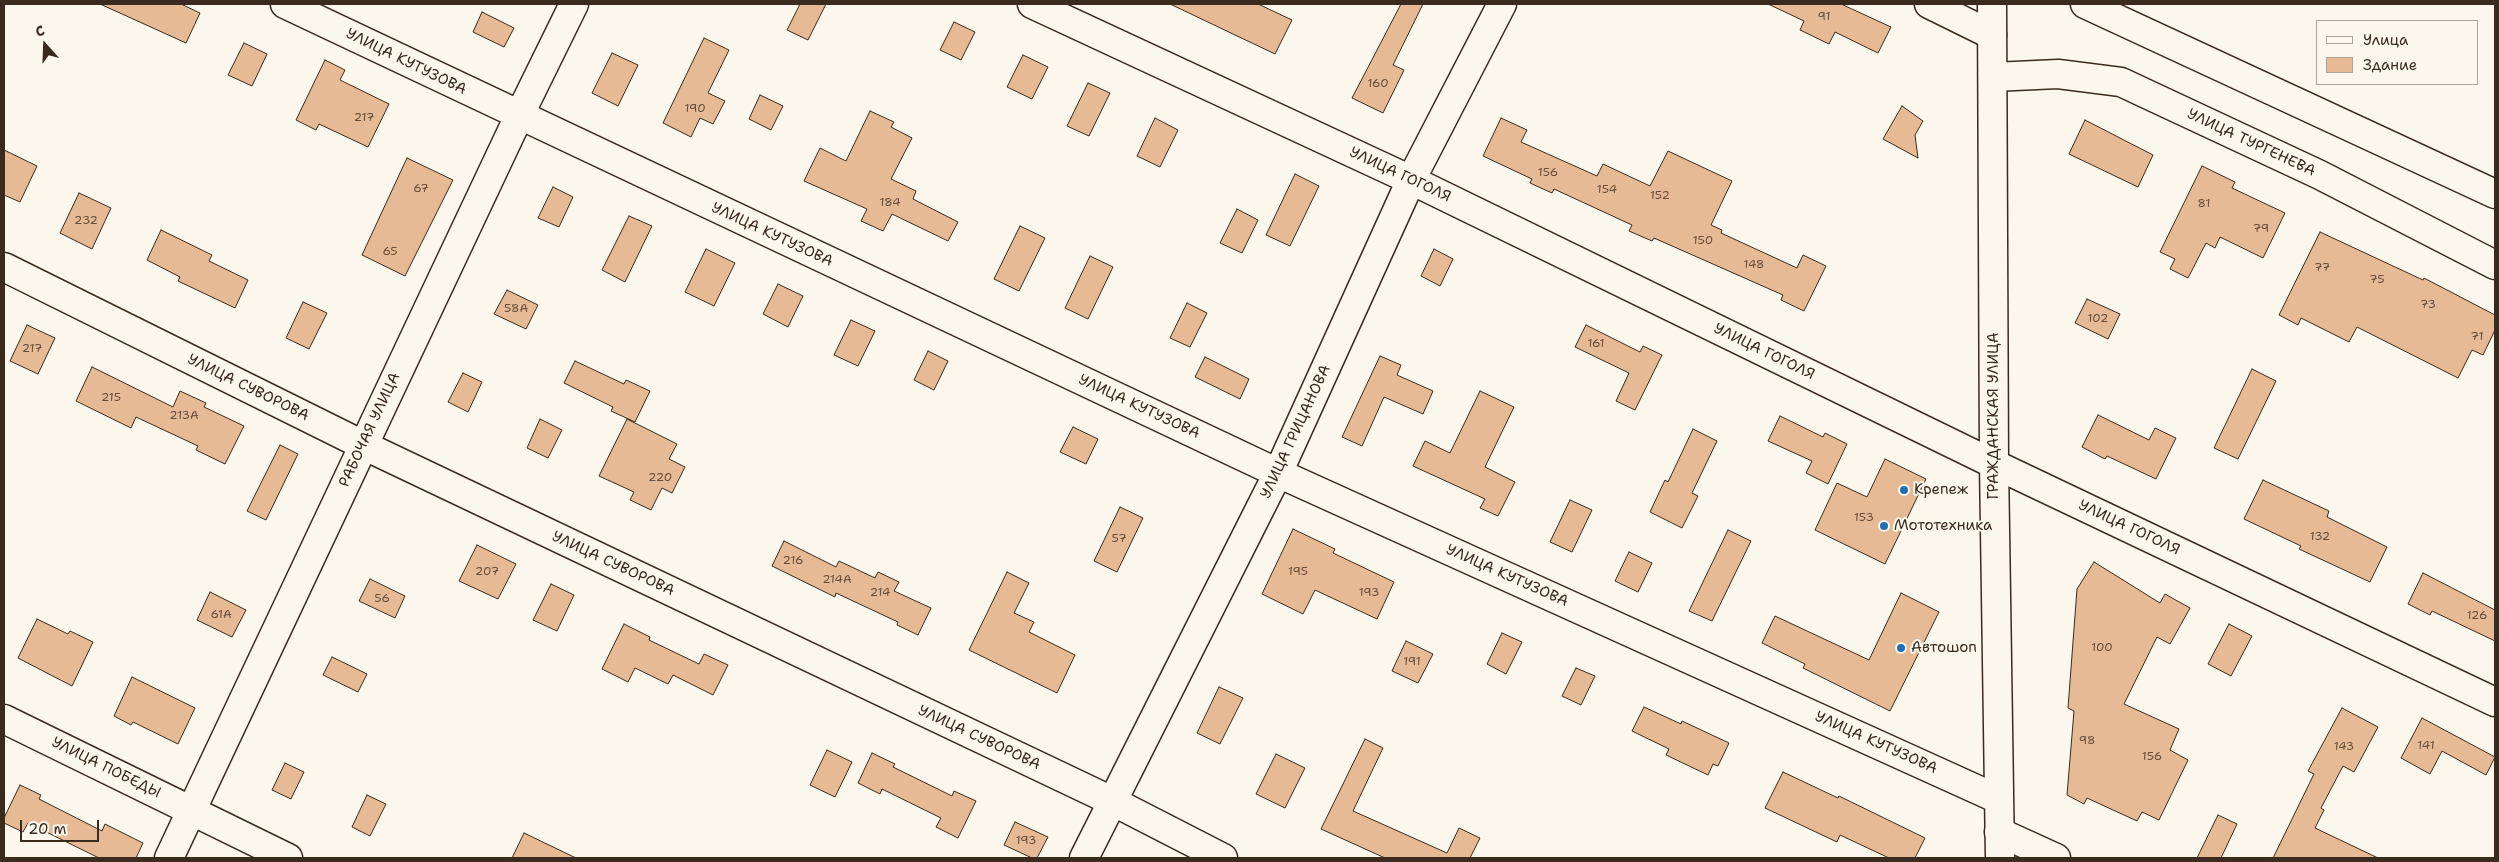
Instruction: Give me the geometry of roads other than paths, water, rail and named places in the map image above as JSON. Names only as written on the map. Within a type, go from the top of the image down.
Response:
[{"type":"street","name":"УЛИЦА КУТУЗОВА","points":[[285,4],[1278,473],[1998,799]]},
{"type":"street","name":"РАБОЧАЯ УЛИЦА","points":[[169,858],[519,116],[574,4]]},
{"type":"street","name":"УЛИЦА ГОГОЛЯ","points":[[1032,4],[1411,180],[1994,464],[2495,702]]},
{"type":"street","name":"УЛИЦА ГРИЦАНОВА","points":[[1084,858],[1278,473],[1411,180],[1502,4]]},
{"type":"street","points":[[1929,4],[1992,35]]},
{"type":"street","name":"ГРАЖДАНСКАЯ УЛИЦА","points":[[1992,4],[1994,464],[1999,845]]},
{"type":"street","points":[[2085,4],[2495,194]]},
{"type":"street","name":"УЛИЦА ТУРГЕНЕВА","points":[[1993,77],[2058,74],[2121,82],[2320,174],[2495,264]]},
{"type":"street","name":"УЛИЦА СУВОРОВА","points":[[4,267],[363,445],[1112,801],[1223,858]]},
{"type":"street","name":"УЛИЦА ПОБЕДЫ","points":[[4,719],[288,858]]},
{"type":"street","points":[[1999,845],[2056,858]]},
{"type":"place","name":"Крепеж","points":[[1904,490]]},
{"type":"place","name":"Мототехника","points":[[1884,526]]},
{"type":"place","name":"Автошоп","points":[[1901,648]]}]
